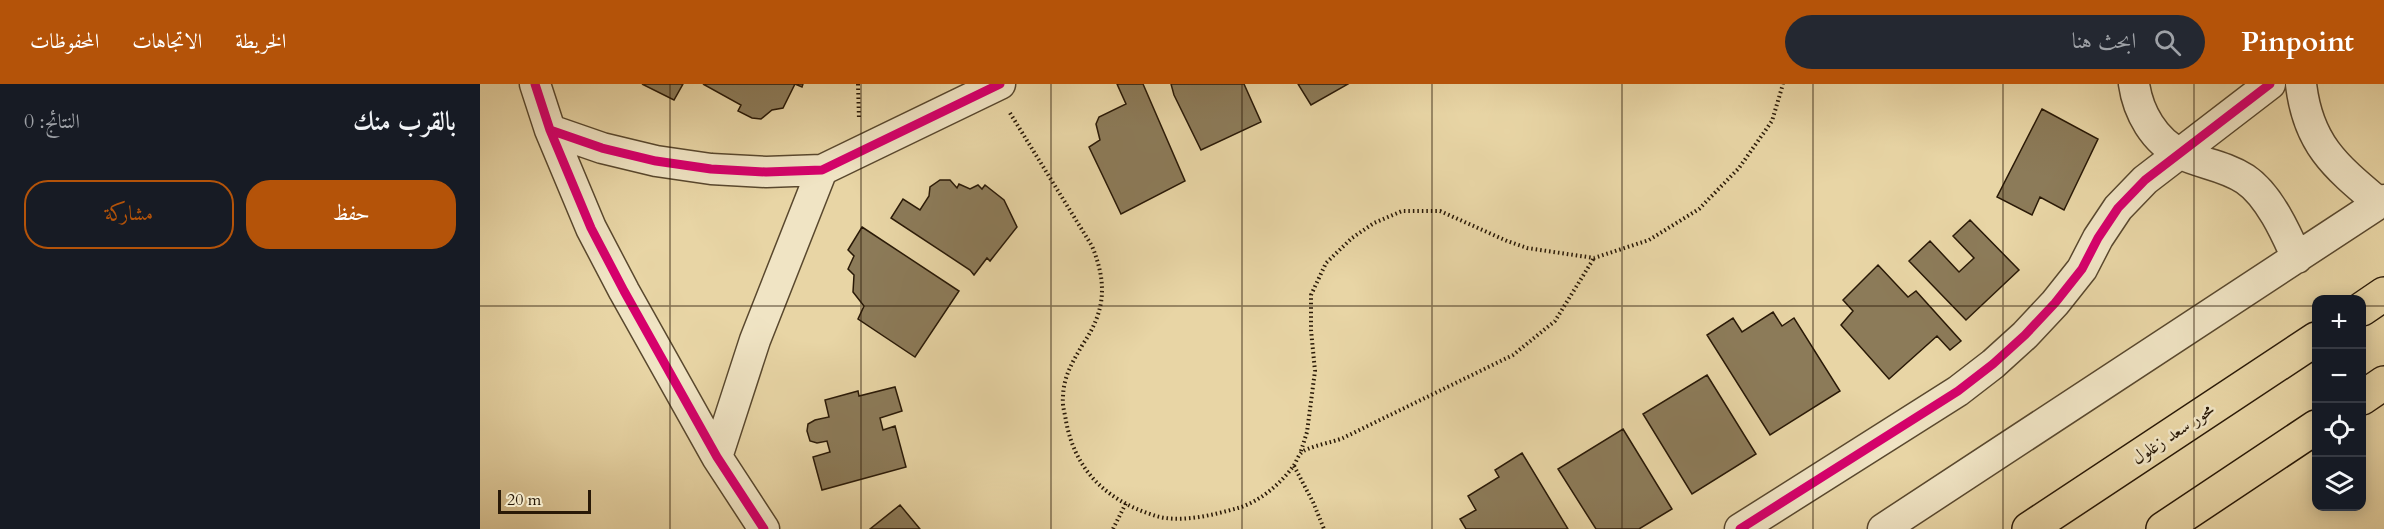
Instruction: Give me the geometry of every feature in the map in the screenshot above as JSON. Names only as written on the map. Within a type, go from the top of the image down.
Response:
[{"type":"main road","points":[[2366,306],[2384,294]]},
{"type":"main road","name":"محور سعد زغلول","points":[[2029,529],[2312,342]]},
{"type":"main road","points":[[2366,395],[2384,383]]},
{"type":"main road","points":[[2163,529],[2312,430]]},
{"type":"street","points":[[535,84],[550,130],[591,228],[717,457],[764,529]]},
{"type":"street","points":[[2134,84],[2136,98],[2146,120],[2161,139],[2180,153],[2218,164],[2246,180],[2267,203],[2284,229],[2297,258]]},
{"type":"street","points":[[1740,529],[1958,391],[1993,364],[2025,335],[2075,278],[2118,208],[2145,180],[2270,84]]},
{"type":"street","points":[[1883,529],[2382,201],[2350,179],[2331,159],[2315,136],[2304,111],[2301,84]]},
{"type":"street","points":[[550,130],[602,148],[656,161],[711,169],[766,172],[822,170],[997,86]]},
{"type":"street","points":[[717,457],[758,331],[822,170]]},
{"type":"path","points":[[997,86],[1092,246],[1101,268],[1103,291],[1100,312],[1085,342],[1069,365],[1063,398],[1068,429],[1081,466],[1110,496],[1154,516],[1195,518],[1241,507],[1275,487],[1294,466],[1301,452],[1315,370],[1311,330],[1311,295],[1326,263],[1352,238],[1374,223],[1402,211],[1440,211],[1527,248],[1594,258],[1649,240],[1699,209],[1739,168],[1772,120],[1782,84]]},
{"type":"path","points":[[1301,452],[1310,447],[1323,446],[1343,438],[1512,355],[1555,321],[1594,258]]},
{"type":"path","points":[[1294,466],[1324,529]]},
{"type":"path","points":[[1113,529],[1126,502]]},
{"type":"building","points":[[642,84],[683,84],[674,100]]},
{"type":"building","points":[[703,84],[795,84],[783,108],[772,110],[761,119],[752,118],[738,111],[741,105]]},
{"type":"building","points":[[1117,84],[1143,84],[1185,181],[1121,214],[1089,147],[1100,140],[1096,124],[1099,117],[1126,104]]},
{"type":"building","points":[[1171,84],[1244,84],[1261,122],[1201,150],[1174,95]]},
{"type":"building","points":[[1298,84],[1348,84],[1311,105]]},
{"type":"building","points":[[2042,109],[2098,139],[2064,210],[2040,197],[2032,215],[1997,197]]},
{"type":"building","points":[[940,180],[950,180],[957,188],[959,184],[970,189],[978,185],[982,189],[985,185],[1004,200],[1017,227],[990,261],[987,258],[974,275],[970,270],[891,218],[903,199],[920,210],[929,196],[930,187]]},
{"type":"building","points":[[1970,220],[2019,270],[1966,320],[1909,261],[1930,241],[1959,272],[1974,258],[1953,236]]},
{"type":"building","points":[[862,227],[959,291],[915,357],[858,319],[864,306],[853,292],[854,275],[848,269],[854,256],[848,250]]},
{"type":"building","points":[[1878,265],[1908,297],[1916,291],[1961,341],[1950,350],[1937,336],[1889,379],[1841,325],[1853,311],[1843,300]]},
{"type":"building","points":[[1773,312],[1782,326],[1794,318],[1840,391],[1770,435],[1707,335],[1733,318],[1742,332]]},
{"type":"building","points":[[1707,375],[1756,454],[1692,494],[1643,414]]},
{"type":"building","points":[[895,387],[902,411],[880,418],[883,430],[895,426],[906,467],[822,490],[813,457],[830,452],[827,441],[817,443],[810,441],[807,431],[808,424],[829,417],[825,400],[858,391],[859,396]]},
{"type":"building","points":[[1623,429],[1672,509],[1639,529],[1596,529],[1558,469]]},
{"type":"building","points":[[1522,453],[1568,529],[1466,529],[1460,519],[1476,510],[1468,496],[1499,477],[1495,470]]},
{"type":"building","points":[[900,505],[920,529],[870,529]]},
{"type":"cycle path","points":[[535,84],[550,130],[591,228],[717,457],[764,529]]},
{"type":"cycle path","points":[[550,130],[602,148],[656,161],[711,169],[766,172],[822,170],[1000,84]]},
{"type":"cycle path","points":[[1740,529],[1958,391],[1993,364],[2055,303],[2082,269],[2098,238],[2118,208],[2145,180],[2270,84]]}]
